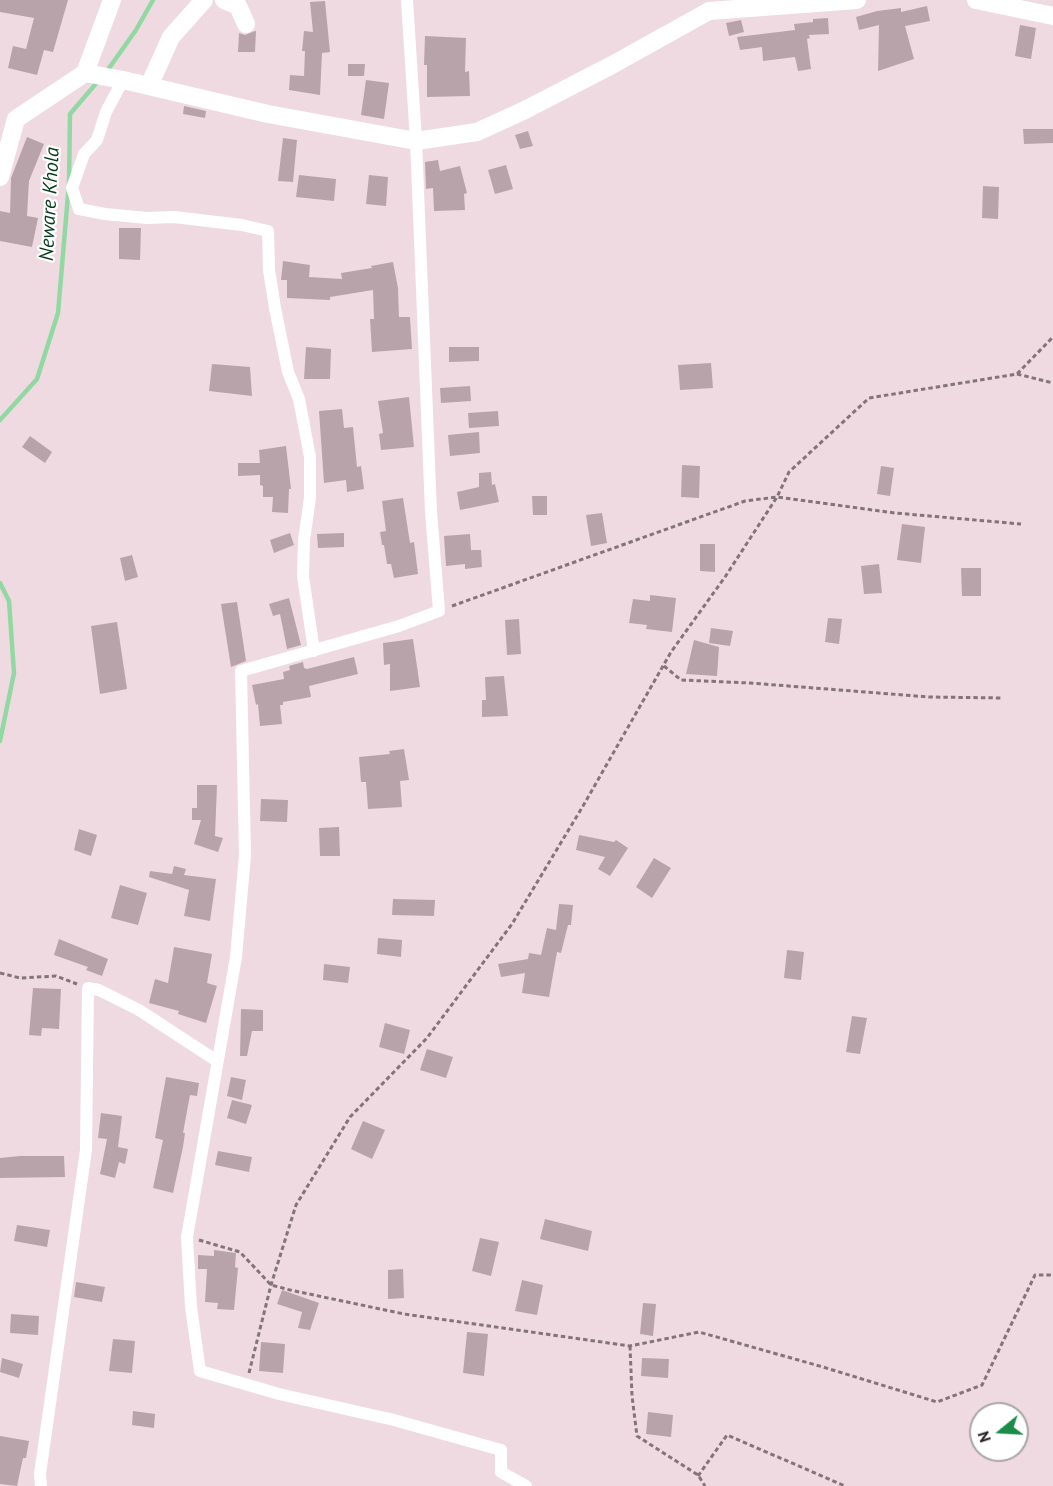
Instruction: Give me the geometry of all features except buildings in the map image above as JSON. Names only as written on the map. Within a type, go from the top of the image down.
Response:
[{"type":"street","points":[[0,177],[16,119],[85,74],[112,0]]},
{"type":"street","points":[[149,86],[171,37],[204,0]]},
{"type":"street","points":[[224,0],[238,6],[246,24]]},
{"type":"street","points":[[407,0],[416,141],[431,512],[439,611],[399,626],[241,671],[245,855],[236,957],[187,1237],[191,1307],[200,1371],[279,1394],[394,1420],[501,1450],[501,1472],[526,1486]]},
{"type":"street","points":[[85,74],[123,80],[268,114],[416,141],[477,132],[612,65],[709,11],[857,0]]},
{"type":"street","points":[[976,0],[1053,16]]},
{"type":"street","points":[[123,80],[106,112],[96,140],[84,154],[75,179],[72,188],[79,209],[105,214],[242,225],[268,231],[269,270],[274,308],[288,372],[299,399],[310,457],[310,498],[304,540],[303,576],[314,651]]},
{"type":"street","points":[[41,1486],[40,1474],[87,1150],[88,988],[99,990],[139,1010],[217,1061]]},
{"type":"path","points":[[1017,374],[1053,336]]},
{"type":"path","points":[[246,1383],[271,1285],[296,1204],[350,1118],[427,1038],[512,924],[584,806],[672,652],[725,577],[777,497],[789,472],[868,398],[1017,374],[1053,383]]},
{"type":"path","points":[[439,611],[745,501],[777,497],[895,513],[1021,524]]},
{"type":"path","points":[[664,666],[681,680],[929,697],[1002,698]]},
{"type":"path","points":[[0,974],[20,978],[56,976],[88,988]]},
{"type":"path","points":[[187,1237],[240,1252],[271,1285],[404,1314],[630,1346],[699,1332],[937,1402],[981,1385],[1035,1275],[1053,1275]]},
{"type":"path","points":[[630,1346],[632,1396],[637,1436],[698,1476],[705,1486]]},
{"type":"path","points":[[698,1476],[727,1435],[845,1486]]},
{"type":"waterway","name":"Neware Khola","points":[[107,71],[136,30],[153,0]]},
{"type":"waterway","name":"Neware Khola","points":[[0,420],[37,379],[58,313],[69,183],[70,114],[99,80]]},
{"type":"waterway","name":"Neware Khola","points":[[0,583],[9,601],[14,673],[0,741]]}]
